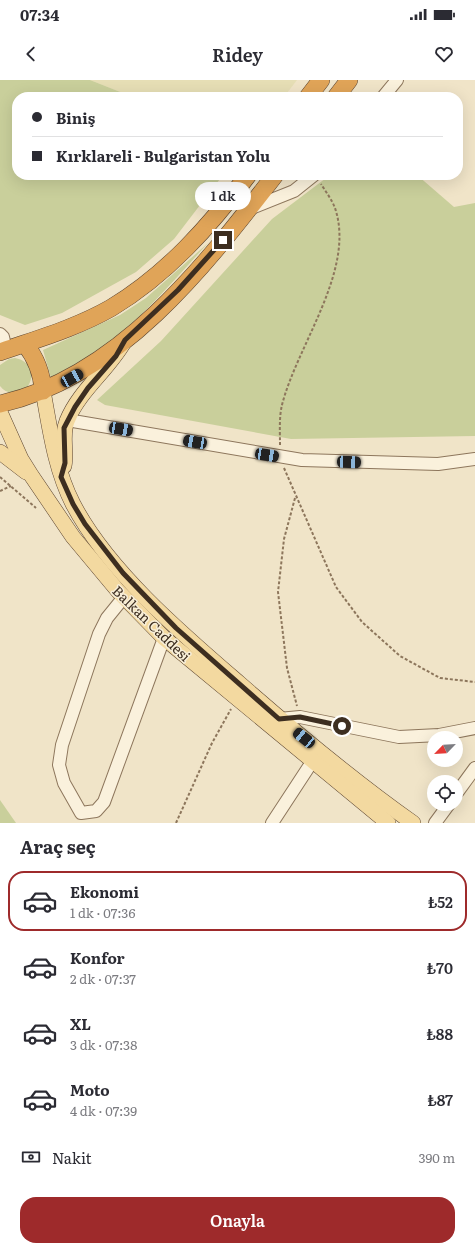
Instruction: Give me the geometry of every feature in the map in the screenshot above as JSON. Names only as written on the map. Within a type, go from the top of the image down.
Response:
[{"type":"highway","points":[[312,92],[321,80]]},
{"type":"highway","points":[[340,92],[349,80]]},
{"type":"highway","points":[[3,351],[57,332],[110,308],[150,281],[180,255],[244,180]]},
{"type":"highway","points":[[0,404],[43,391],[85,370],[125,340],[183,284],[215,250],[271,180]]},
{"type":"highway","points":[[25,344],[40,370],[43,391]]},
{"type":"main road","points":[[61,477],[65,463],[64,428],[67,420],[88,388],[116,356],[125,340]]},
{"type":"main road","name":"Balkan Caddesi","points":[[43,391],[61,477],[73,504],[85,524],[123,573],[176,628],[279,719],[410,822]]},
{"type":"main road","name":"Balkan Caddesi","points":[[0,412],[21,459],[31,475],[74,537],[124,597],[164,638],[312,762],[388,823]]},
{"type":"main road","points":[[0,452],[31,475]]},
{"type":"street","points":[[387,92],[397,80]]},
{"type":"street","points":[[248,210],[294,191],[313,180]]},
{"type":"street","points":[[0,334],[3,337],[3,351]]},
{"type":"street","points":[[67,420],[302,460],[396,464],[438,464],[475,459]]},
{"type":"street","points":[[124,597],[108,618],[99,634],[62,745],[59,765],[64,783],[82,813],[96,811],[104,802],[164,638]]},
{"type":"street","points":[[279,719],[300,717],[399,737],[439,735],[475,728]]},
{"type":"street","points":[[272,823],[312,762]]},
{"type":"street","points":[[463,784],[475,768]]},
{"type":"street","points":[[435,823],[444,811]]},
{"type":"path","points":[[318,180],[335,208],[340,241],[333,280],[295,363],[281,407],[280,457],[295,497],[336,587],[362,622],[400,656],[440,678],[475,682]]},
{"type":"path","points":[[0,491],[11,486]]},
{"type":"path","points":[[295,497],[284,539],[278,592],[287,668],[300,717]]},
{"type":"path","points":[[176,823],[212,743],[237,699]]},
{"type":"shaded area","points":[[90,80],[297,80],[288,92],[120,92]]},
{"type":"green space","points":[[0,80],[90,80],[120,92],[12,92],[12,180],[219,180],[174,239],[136,272],[62,313],[25,325],[0,315]]},
{"type":"green space","points":[[323,180],[423,180],[454,207],[475,203],[475,436],[291,439],[105,405],[97,400],[161,341],[272,219]]},
{"type":"green space","points":[[208,243],[137,319],[97,351],[51,378],[43,350],[120,315],[146,298]]},
{"type":"green space","points":[[15,358],[25,362],[28,365],[31,378],[27,388],[16,392],[9,392],[0,386],[0,365],[9,359]]},
{"type":"green space","points":[[0,800],[16,823],[0,823]]},
{"type":"route","points":[[223,240],[178,290],[125,340],[116,356],[88,388],[75,407],[64,428],[65,463],[61,477],[73,504],[85,524],[123,573],[176,628],[197,647],[279,719],[300,717],[342,726]]}]
